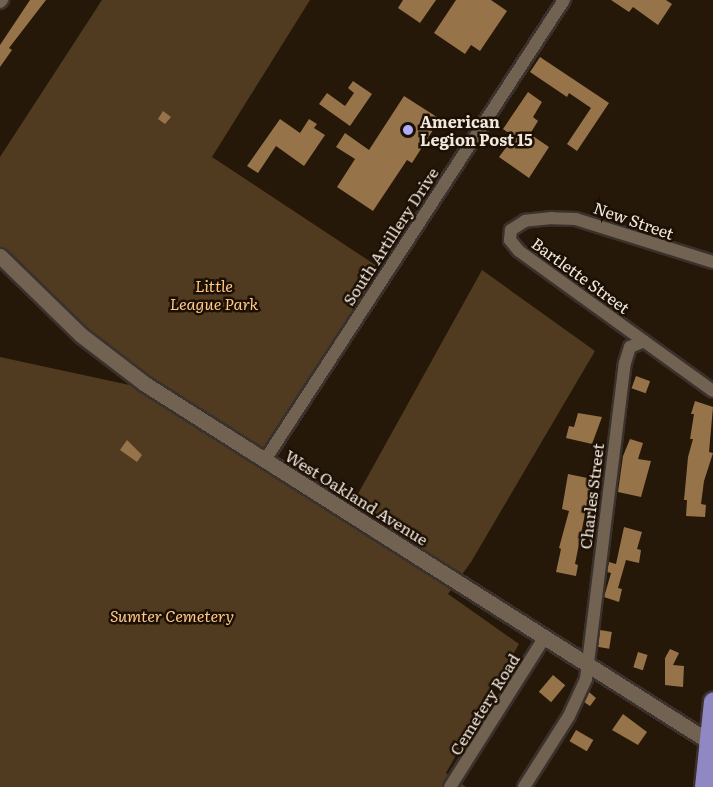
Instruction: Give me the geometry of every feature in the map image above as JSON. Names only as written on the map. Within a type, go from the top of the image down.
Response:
[{"type":"highway","points":[[704,787],[711,743],[713,701]]},
{"type":"street","name":"South Artillery Drive","points":[[265,460],[564,0]]},
{"type":"street","name":"New Street","points":[[511,230],[518,224],[532,220],[576,219],[713,262]]},
{"type":"street","name":"Bartlette Street","points":[[511,230],[510,240],[519,250],[713,391]]},
{"type":"street","name":"West Oakland Avenue","points":[[0,256],[81,335],[114,363],[711,743]]},
{"type":"street","name":"Charles Street","points":[[524,787],[569,716],[582,691],[588,665],[625,363],[630,347],[644,341]]},
{"type":"street","name":"Cemetery Road","points":[[450,787],[545,637]]},
{"type":"green space","name":"Little League Park","points":[[102,0],[310,0],[212,157],[386,272],[265,460],[145,384],[0,256],[0,157]]},
{"type":"green space","name":"Sumter Cemetery","points":[[482,270],[595,351],[471,562],[448,594],[519,644],[446,773],[466,787],[0,787],[0,357],[134,386],[343,521]]},
{"type":"building","points":[[30,0],[46,0],[9,48],[12,50],[0,67],[0,45]]},
{"type":"building","points":[[403,0],[436,0],[420,23],[398,8]]},
{"type":"building","points":[[456,0],[491,0],[507,11],[480,51],[471,45],[465,54],[434,33]]},
{"type":"building","points":[[611,0],[666,0],[672,4],[658,25],[633,7],[629,12]]},
{"type":"building","points":[[540,57],[609,103],[577,151],[567,144],[591,108],[569,93],[567,97],[530,72]]},
{"type":"building","points":[[353,81],[372,94],[350,126],[319,104],[327,93],[345,106],[354,93],[348,88]]},
{"type":"building","points":[[528,92],[542,102],[533,117],[538,121],[530,134],[549,147],[529,178],[499,157],[514,137],[503,129]]},
{"type":"building","points":[[404,96],[440,119],[412,163],[407,160],[373,211],[337,187],[355,159],[336,147],[345,133],[369,150]]},
{"type":"building","points":[[163,111],[171,117],[165,124],[158,119]]},
{"type":"building","points":[[280,119],[300,133],[309,119],[317,124],[314,128],[325,135],[304,166],[276,146],[258,173],[247,166]]},
{"type":"building","points":[[636,376],[650,381],[646,393],[632,388]]},
{"type":"building","points":[[695,401],[713,407],[709,452],[713,453],[704,481],[701,504],[706,505],[705,517],[686,516],[687,500],[684,500],[688,457],[693,439],[690,439],[694,414],[691,414]]},
{"type":"building","points":[[578,413],[602,417],[592,444],[566,438],[569,426],[574,427]]},
{"type":"building","points":[[630,439],[643,443],[638,459],[651,461],[641,497],[618,492],[623,456]]},
{"type":"building","points":[[127,440],[142,455],[137,462],[120,450]]},
{"type":"building","points":[[568,474],[592,479],[575,564],[578,565],[576,576],[556,572],[561,549],[559,548],[569,511],[562,509]]},
{"type":"building","points":[[624,527],[642,532],[637,549],[641,550],[639,563],[626,560],[618,588],[622,589],[619,602],[604,597],[611,573],[607,572],[609,562],[616,564]]},
{"type":"building","points":[[600,630],[612,632],[609,649],[597,647]]},
{"type":"building","points":[[670,649],[679,653],[673,665],[684,666],[683,687],[665,685],[665,658]]},
{"type":"building","points":[[638,652],[648,655],[643,670],[633,667]]},
{"type":"building","points":[[553,675],[565,685],[551,702],[539,692]]},
{"type":"building","points":[[589,692],[596,698],[590,706],[584,702]]},
{"type":"building","points":[[623,714],[647,732],[638,745],[612,730]]},
{"type":"building","points":[[576,730],[593,740],[587,751],[570,741]]},
{"type":"place","name":"American Legion Post 15","points":[[408,130]]}]
